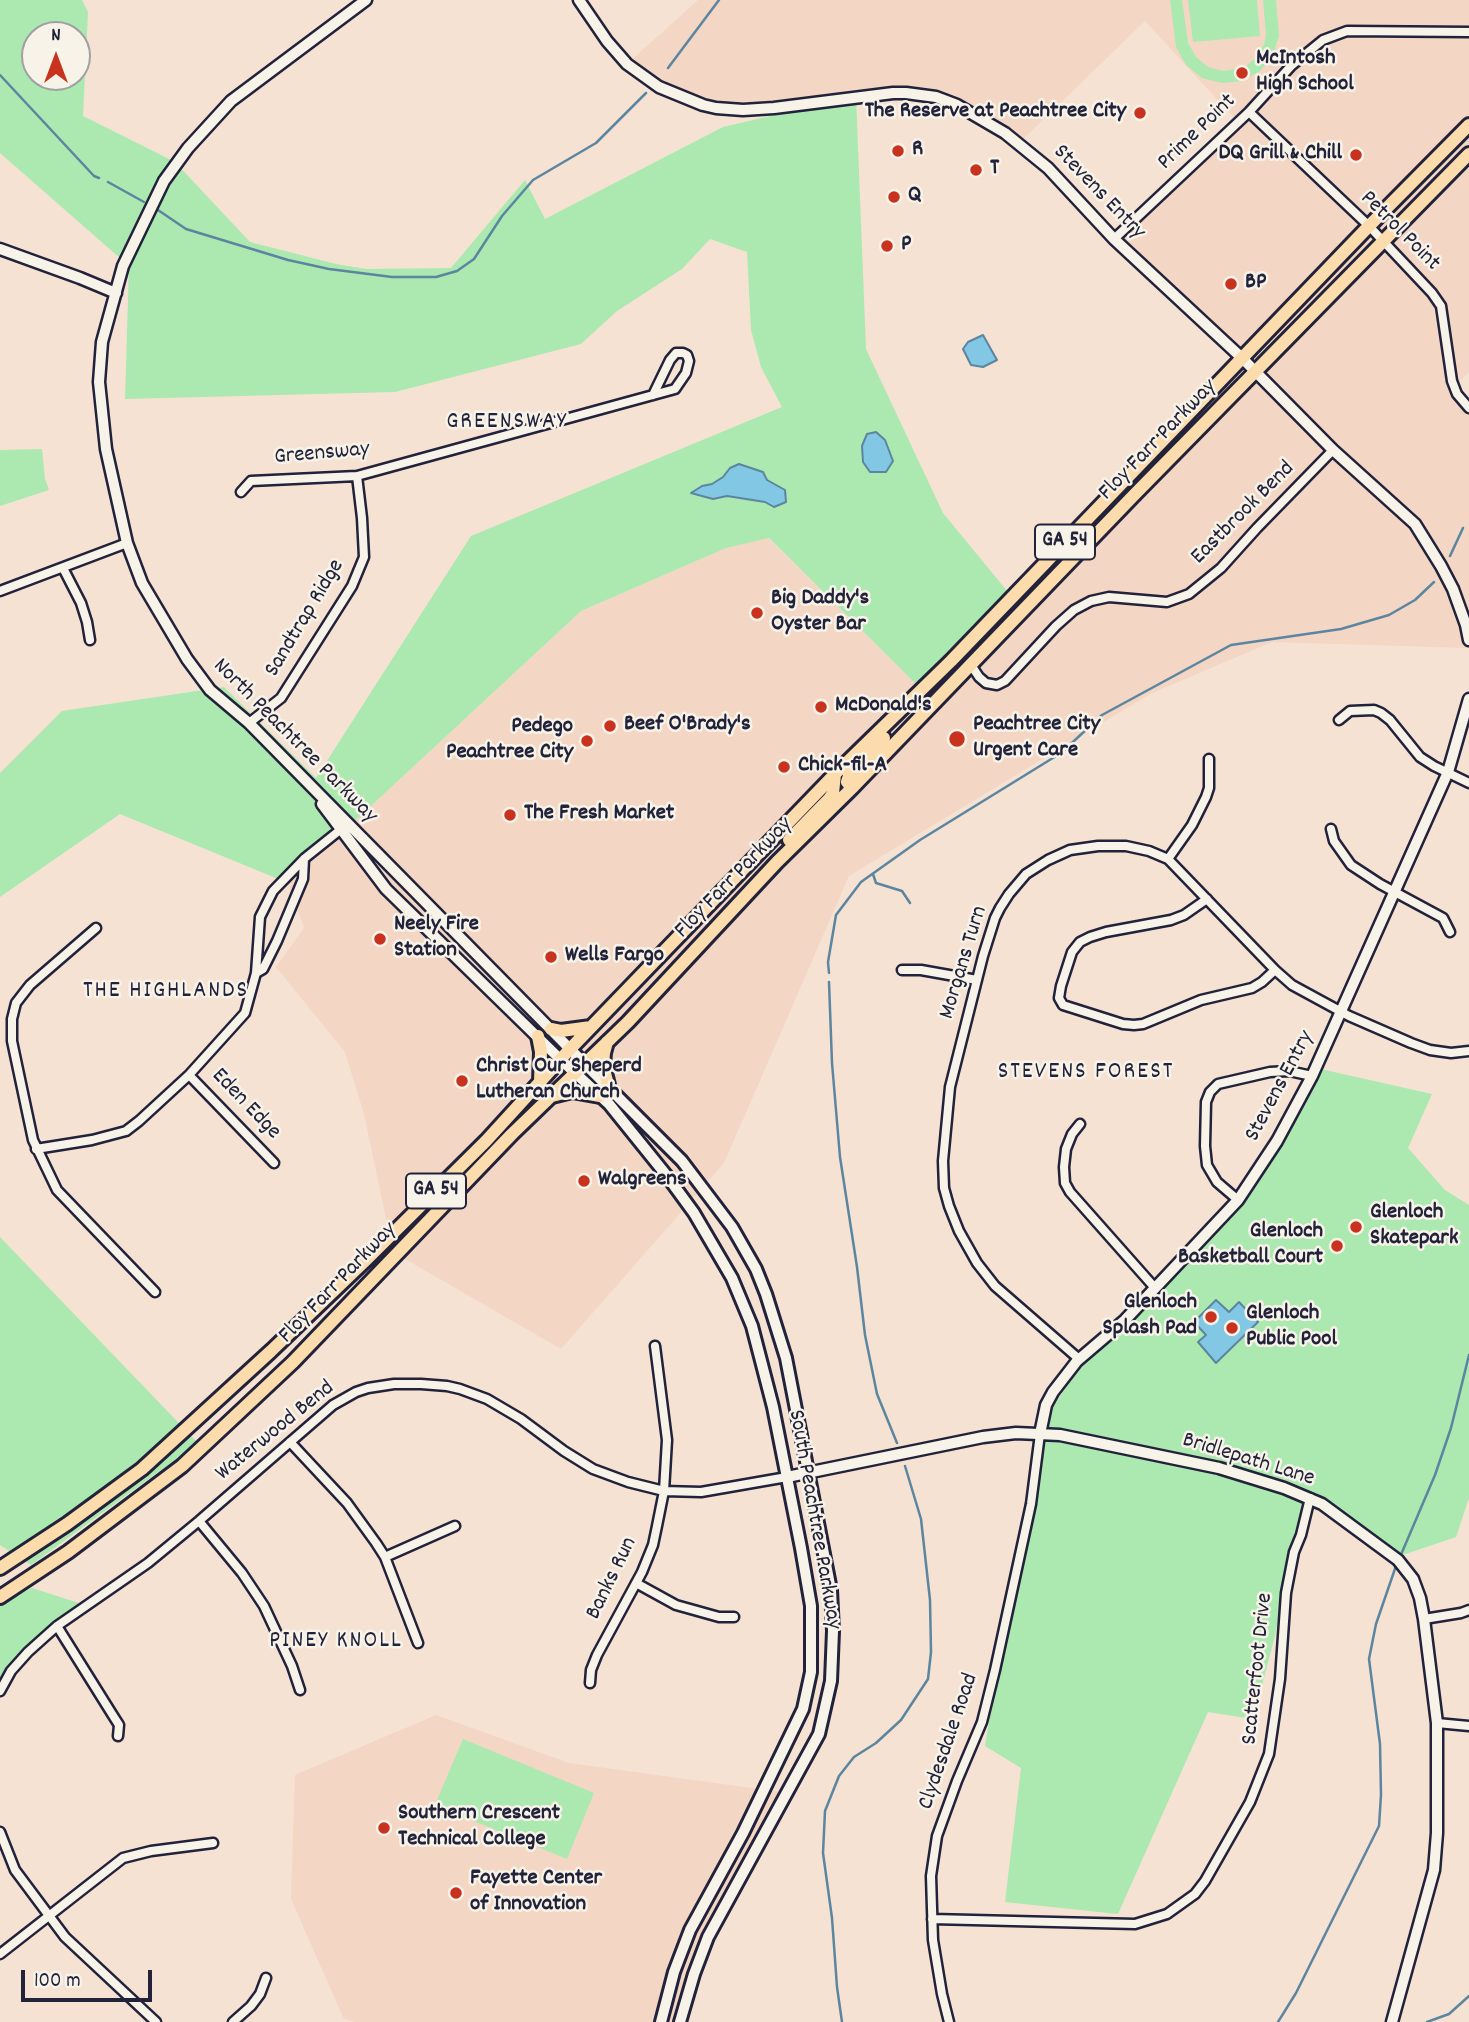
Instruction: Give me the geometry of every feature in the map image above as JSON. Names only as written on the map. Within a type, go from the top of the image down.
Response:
[{"type":"main road","name":"Floy Farr Parkway","points":[[0,1568],[67,1524],[142,1469],[367,1259],[486,1141],[570,1049],[835,774],[951,661],[1368,226],[1469,125]]},
{"type":"main road","name":"Floy Farr Parkway","points":[[0,1597],[68,1552],[182,1466],[293,1362],[512,1134],[607,1042],[777,863],[1469,154]]},
{"type":"main road","points":[[852,788],[847,782],[849,776],[884,738],[886,724]]},
{"type":"main road","points":[[777,863],[781,849],[829,799],[835,774]]},
{"type":"main road","points":[[551,1029],[561,1031],[591,1027]]},
{"type":"main road","points":[[538,1036],[541,1052],[540,1082]]},
{"type":"main road","points":[[604,1091],[603,1065],[607,1042]]},
{"type":"main road","points":[[570,1049],[585,1063],[604,1091]]},
{"type":"main road","name":"South Peachtree Parkway","points":[[561,1059],[575,1073],[604,1091],[682,1161],[732,1227],[756,1269],[786,1358],[831,1590],[831,1681],[819,1734],[708,1937],[680,2022]]},
{"type":"main road","points":[[552,1096],[572,1091],[604,1091]]},
{"type":"main road","name":"South Peachtree Parkway","points":[[604,1091],[688,1204],[732,1278],[752,1326],[773,1407],[811,1606],[811,1672],[803,1709],[743,1833],[690,1930],[674,1972],[661,2022]]},
{"type":"street","name":"North Peachtree Parkway","points":[[366,0],[230,101],[188,148],[156,196],[123,266],[102,342],[99,382],[106,449],[127,543],[142,583],[187,659],[210,691],[249,723],[301,775],[345,826],[570,1049]]},
{"type":"street","name":"Stevens Entry","points":[[579,0],[626,63],[670,92],[716,108],[743,110],[796,107],[893,93],[936,97],[999,128],[1048,167],[1114,239],[1242,359],[1333,450],[1415,524],[1441,566],[1467,624],[1469,640]]},
{"type":"street","name":"Prime Point","points":[[1114,239],[1249,112],[1291,66],[1323,40],[1347,31],[1469,32]]},
{"type":"street","name":"Petrol Point","points":[[1249,112],[1368,226],[1432,293],[1441,306],[1452,381],[1457,394],[1469,408]]},
{"type":"street","points":[[0,249],[116,293]]},
{"type":"street","name":"Greensway","points":[[241,492],[251,481],[357,476],[675,389],[686,373],[689,361],[687,355],[676,353],[670,360],[653,395]]},
{"type":"street","name":"Eastbrook Bend","points":[[971,665],[986,683],[997,685],[1005,681],[1056,625],[1074,610],[1091,601],[1109,597],[1167,602],[1189,594],[1221,568],[1333,450]]},
{"type":"street","name":"Sandtrap Ridge","points":[[249,723],[281,698],[352,586],[363,557],[357,476]]},
{"type":"street","points":[[0,591],[127,543]]},
{"type":"street","points":[[63,568],[81,603],[90,640]]},
{"type":"street","name":"Stevens Entry","points":[[1040,1434],[1049,1398],[1079,1359],[1125,1320],[1238,1200],[1277,1141],[1312,1076],[1448,772],[1469,699]]},
{"type":"street","points":[[1339,720],[1350,711],[1374,710],[1381,713],[1420,757],[1469,783]]},
{"type":"street","points":[[1168,859],[1192,825],[1206,797],[1209,788],[1209,759]]},
{"type":"street","points":[[36,1149],[92,1140],[126,1131],[189,1075],[245,1013],[256,973],[260,917],[273,891],[304,858],[345,826],[386,889],[561,1059]]},
{"type":"street","points":[[1331,829],[1334,841],[1351,865],[1443,918],[1450,932]]},
{"type":"street","name":"Morgans Turn","points":[[1079,1359],[995,1286],[977,1263],[959,1231],[944,1188],[943,1161],[950,1087],[989,936],[1000,908],[1017,883],[1035,867],[1070,850],[1098,846],[1126,846],[1168,859],[1292,985],[1400,1039],[1430,1050],[1451,1053],[1469,1051]]},
{"type":"street","points":[[256,973],[262,969],[303,879],[304,858]]},
{"type":"street","points":[[1207,899],[1184,915],[1171,920],[1106,932],[1080,942],[1072,952],[1061,986],[1059,998],[1063,1005],[1134,1026],[1201,1000],[1252,988],[1275,970]]},
{"type":"street","points":[[96,928],[30,985],[16,1003],[12,1019],[12,1041],[36,1149],[57,1190],[155,1292]]},
{"type":"street","points":[[902,970],[921,970],[977,980]]},
{"type":"street","points":[[484,985],[494,972]]},
{"type":"street","points":[[1238,1200],[1217,1182],[1207,1165],[1206,1102],[1210,1092],[1218,1084],[1269,1072],[1289,1071],[1312,1076]]},
{"type":"street","name":"Eden Edge","points":[[189,1075],[274,1163]]},
{"type":"street","points":[[1080,1124],[1066,1149],[1065,1183],[1070,1192],[1156,1288]]},
{"type":"street","name":"Banks Run","points":[[590,1683],[597,1655],[653,1545],[664,1491],[667,1440],[655,1346]]},
{"type":"street","name":"Waterwood Bend","points":[[0,1691],[19,1661],[57,1626],[148,1563],[332,1405],[356,1392],[394,1384],[447,1386],[473,1394],[521,1419],[593,1469],[664,1491],[701,1492],[787,1476]]},
{"type":"street","name":"Bridlepath Lane","points":[[787,1476],[983,1437],[1016,1433],[1060,1435],[1213,1467],[1310,1498],[1396,1558],[1413,1579],[1424,1619],[1437,1723],[1437,1833],[1434,1870],[1392,2022]]},
{"type":"street","name":"Clydesdale Road","points":[[949,2022],[933,1940],[931,1876],[937,1836],[982,1722],[1028,1516],[1040,1434]]},
{"type":"street","points":[[290,1442],[347,1503],[385,1557],[418,1643]]},
{"type":"street","name":"Scatterfoot Drive","points":[[932,1919],[1135,1924],[1167,1914],[1195,1894],[1250,1802],[1269,1754],[1280,1679],[1286,1593],[1294,1552],[1310,1498]]},
{"type":"street","points":[[199,1521],[242,1573],[264,1606],[292,1666],[300,1690]]},
{"type":"street","points":[[385,1557],[455,1525]]},
{"type":"street","points":[[636,1583],[676,1605],[719,1617],[734,1617]]},
{"type":"street","points":[[1424,1619],[1461,1614],[1469,1610]]},
{"type":"street","points":[[57,1626],[112,1714],[118,1725],[118,1736]]},
{"type":"street","points":[[1437,1723],[1469,1726]]},
{"type":"street","points":[[0,1832],[15,1870],[65,1937],[156,2022]]},
{"type":"street","points":[[0,1954],[123,1858],[151,1851],[213,1843]]},
{"type":"street","points":[[233,2022],[251,2006],[260,1994],[266,1978]]},
{"type":"shaded area","points":[[698,0],[1469,0],[1469,372],[1451,390],[1469,407],[1469,648],[1272,642],[1150,694],[849,876],[724,1163],[561,1349],[393,1252],[364,1114],[345,1052],[276,967],[304,928],[288,883],[581,611],[726,548],[768,538],[922,690],[1008,592],[1129,470],[1243,372],[1151,268],[1114,239],[1238,122],[1145,21],[1019,143],[981,117],[906,93],[716,108],[681,97],[627,64]]},
{"type":"shaded area","points":[[436,1715],[569,1763],[788,1793],[708,1937],[685,2022],[355,2022],[344,2019],[291,1899],[295,1775]]},
{"type":"green space","points":[[0,0],[82,0],[88,12],[88,21],[21,21],[21,91],[84,91],[83,116],[175,162],[250,242],[366,269],[451,268],[525,180],[545,219],[723,127],[856,96],[866,349],[943,513],[1008,592],[922,690],[769,538],[726,548],[581,611],[288,883],[120,814],[0,897],[0,773],[62,711],[224,687],[316,778],[471,536],[782,407],[761,367],[751,330],[747,252],[710,239],[682,269],[617,311],[581,344],[395,392],[125,399],[129,266],[0,153]]},
{"type":"green space","points":[[1170,0],[1182,0],[1188,43],[1196,57],[1208,67],[1223,71],[1246,66],[1258,56],[1266,34],[1263,0],[1276,0],[1279,36],[1273,55],[1260,71],[1242,81],[1222,83],[1202,78],[1186,65],[1176,47]]},
{"type":"green space","points":[[1188,0],[1257,0],[1260,36],[1193,42]]},
{"type":"green space","points":[[42,449],[49,490],[0,506],[0,450]]},
{"type":"green space","points":[[1316,1068],[1432,1094],[1408,1148],[1445,1190],[1469,1205],[1469,1498],[1456,1537],[1394,1558],[1306,1498],[1253,1719],[1208,1712],[1118,1914],[1005,1902],[1021,1768],[985,1746],[1036,1433],[1104,1329],[1231,1207]]},
{"type":"green space","points":[[0,1237],[198,1443],[31,1565],[0,1545]]},
{"type":"green space","points":[[32,1588],[79,1603],[21,1654],[0,1685],[0,1604]]},
{"type":"green space","points":[[463,1739],[594,1793],[567,1859],[435,1805]]},
{"type":"water","points":[[983,335],[997,360],[983,367],[971,365],[963,349],[968,342]]},
{"type":"water","points":[[876,432],[885,440],[893,461],[886,472],[870,472],[863,462],[862,446],[867,434]]},
{"type":"water","points":[[739,464],[763,472],[767,480],[785,490],[786,502],[774,507],[765,502],[727,496],[713,499],[691,493],[702,486],[712,484],[730,468]]},
{"type":"water","name":"Glenloch Public Pool","points":[[1216,1300],[1229,1312],[1239,1302],[1258,1322],[1216,1363],[1198,1342],[1206,1335],[1194,1322]]},
{"type":"waterway","points":[[668,68],[719,0]]},
{"type":"waterway","points":[[0,75],[94,176],[99,178]]},
{"type":"waterway","points":[[158,210],[186,229],[288,260],[329,269],[392,277],[436,277],[457,271],[474,259],[502,216],[533,180],[596,143],[646,93]]},
{"type":"waterway","points":[[108,182],[144,202]]},
{"type":"waterway","points":[[1450,556],[1463,528]]},
{"type":"waterway","points":[[829,973],[828,962],[836,915],[861,882],[920,840],[1061,753],[1102,715],[1231,645],[1341,629],[1389,615],[1415,600],[1434,582]]},
{"type":"waterway","points":[[873,874],[876,883],[902,891],[910,903]]},
{"type":"waterway","points":[[829,982],[840,1157],[865,1335],[877,1394],[897,1443]]},
{"type":"waterway","points":[[1400,1557],[1435,1475],[1451,1428],[1469,1355]]},
{"type":"waterway","points":[[842,2022],[823,1853],[825,1811],[839,1776],[854,1757],[876,1743],[901,1720],[928,1679],[931,1652],[930,1600],[921,1519],[905,1466]]},
{"type":"waterway","points":[[1278,2022],[1296,1993],[1379,1826],[1380,1744],[1369,1659],[1376,1624],[1397,1563]]},
{"type":"waterway","points":[[1427,2022],[1449,2014],[1469,1996]]},
{"type":"place","name":"McIntosh High School","points":[[1242,73]]},
{"type":"place","name":"The Reserve at Peachtree City","points":[[1140,113]]},
{"type":"place","name":"R","points":[[898,151]]},
{"type":"place","name":"DQ Grill & Chill","points":[[1356,155]]},
{"type":"place","name":"T","points":[[976,170]]},
{"type":"place","name":"Q","points":[[894,197]]},
{"type":"place","name":"P","points":[[887,246]]},
{"type":"place","name":"BP","points":[[1231,284]]},
{"type":"place","name":"Big Daddy's Oyster Bar","points":[[757,613]]},
{"type":"place","name":"McDonald's","points":[[821,707]]},
{"type":"place","name":"Beef O'Brady's","points":[[610,726]]},
{"type":"place","name":"Peachtree City Urgent Care","points":[[957,739]]},
{"type":"place","name":"Pedego Peachtree City","points":[[587,741]]},
{"type":"place","name":"Chick-fil-A","points":[[784,767]]},
{"type":"place","name":"The Fresh Market","points":[[510,815]]},
{"type":"place","name":"Neely Fire Station","points":[[380,939]]},
{"type":"place","name":"Wells Fargo","points":[[551,957]]},
{"type":"place","name":"Christ Our Sheperd Lutheran Church","points":[[462,1081]]},
{"type":"place","name":"Walgreens","points":[[584,1181]]},
{"type":"place","name":"Glenloch Skatepark","points":[[1356,1227]]},
{"type":"place","name":"Glenloch Basketball Court","points":[[1337,1246]]},
{"type":"place","name":"Glenloch Splash Pad","points":[[1211,1317]]},
{"type":"place","name":"Glenloch Public Pool","points":[[1232,1328]]},
{"type":"place","name":"Southern Crescent Technical College","points":[[384,1828]]},
{"type":"place","name":"Fayette Center of Innovation","points":[[456,1893]]},
{"type":"district","name":"GREENSWAY","points":[[507,424]]},
{"type":"district","name":"THE HIGHLANDS","points":[[166,993]]},
{"type":"district","name":"STEVENS FOREST","points":[[1086,1074]]},
{"type":"district","name":"PINEY KNOLL","points":[[336,1643]]}]
